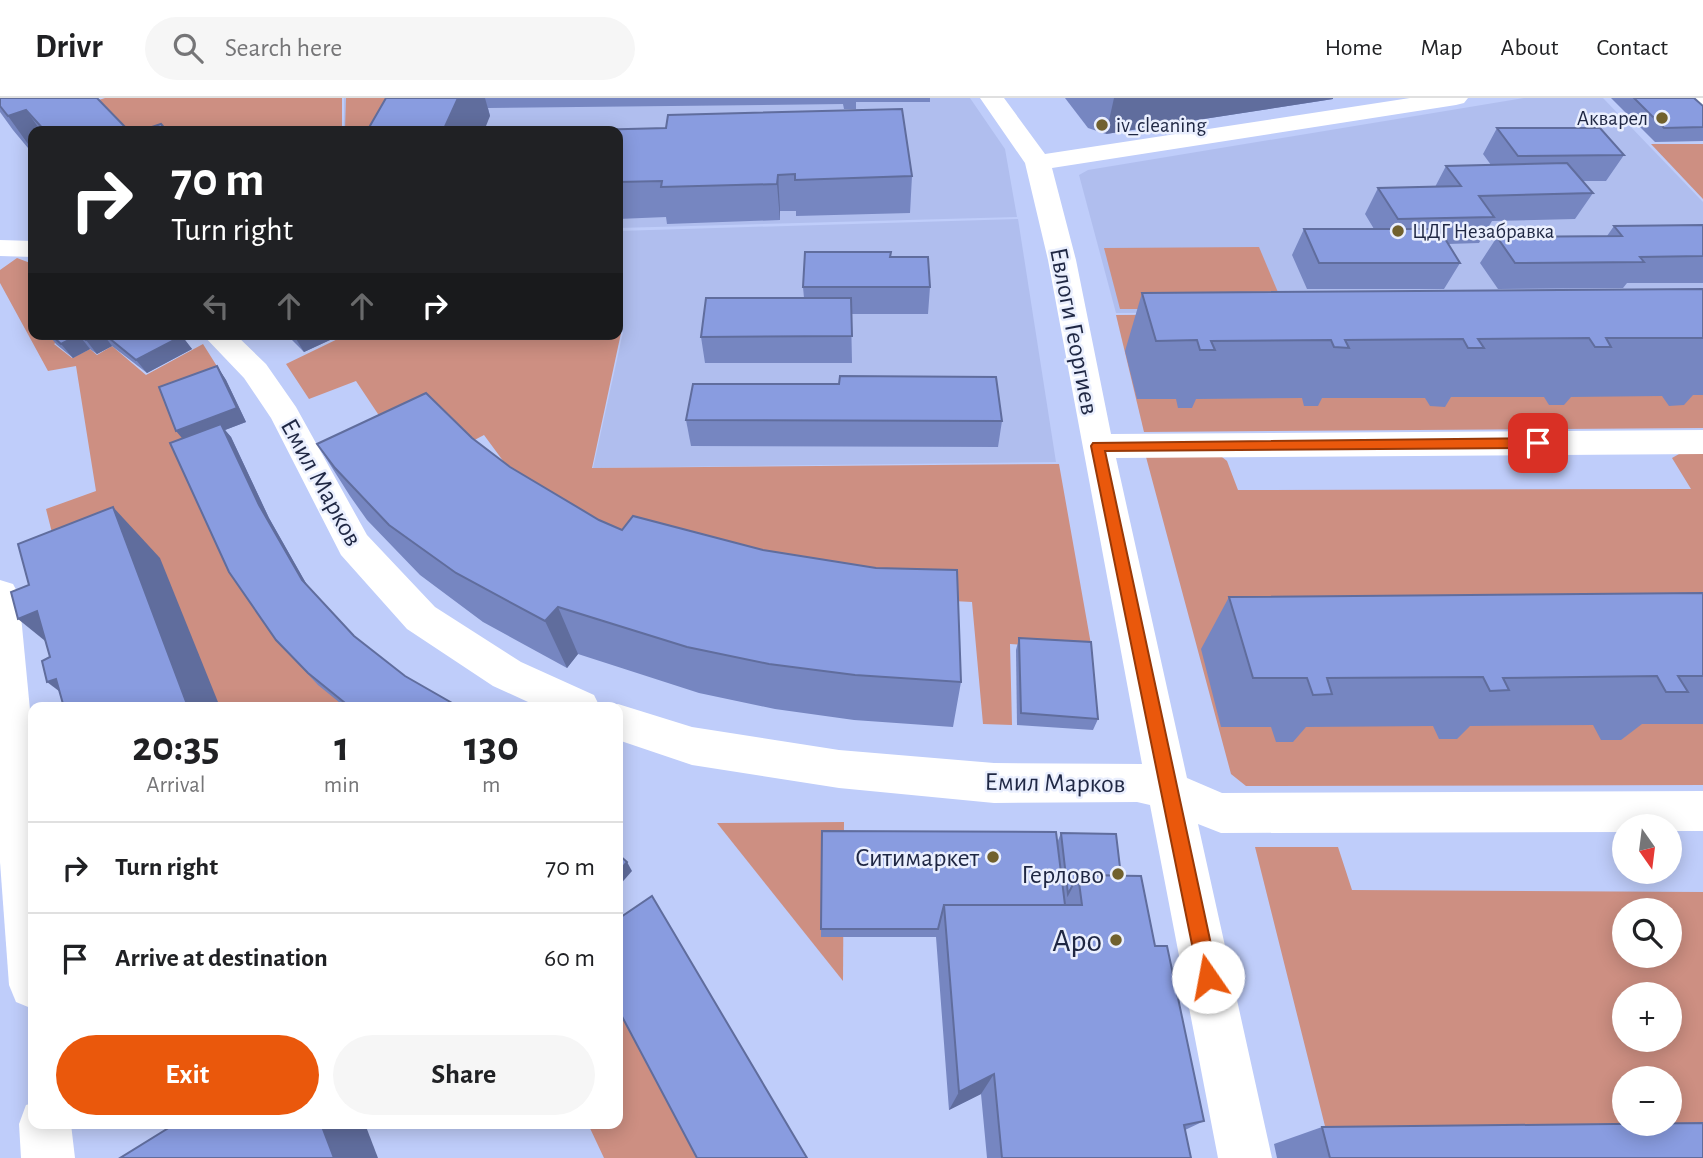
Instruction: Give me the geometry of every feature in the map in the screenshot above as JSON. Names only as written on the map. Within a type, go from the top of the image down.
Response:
[{"type":"street","name":"Евлоги Георгиев","points":[[992,98],[1038,163],[1062,260],[1097,446],[1245,1158]]},
{"type":"street","points":[[1038,163],[1456,98]]},
{"type":"street","points":[[1697,98],[1703,104]]},
{"type":"street","points":[[0,248],[28,249]]},
{"type":"street","name":"Емил Марков","points":[[223,340],[255,371],[285,415],[354,545],[421,618],[507,674],[569,702]]},
{"type":"street","points":[[1097,446],[1703,442]]},
{"type":"street","points":[[0,595],[28,926]]},
{"type":"street","name":"Емил Марков","points":[[623,724],[692,746],[839,769],[994,783],[1137,782],[1169,791],[1221,813],[1703,811]]},
{"type":"street","points":[[45,1129],[48,1158]]},
{"type":"shaded area","points":[[105,98],[342,98],[342,126],[90,126],[74,108]]},
{"type":"shaded area","points":[[344,98],[970,98],[1005,149],[1017,217],[623,228],[623,126],[344,126]]},
{"type":"shaded area","points":[[346,98],[430,98],[410,126],[345,126]]},
{"type":"shaded area","name":"ЦДГ Незабравка","points":[[1524,98],[1603,98],[1703,202],[1703,309],[1116,313],[1079,175],[1088,170]]},
{"type":"shaded area","points":[[1651,144],[1703,144],[1703,199]]},
{"type":"shaded area","points":[[1018,219],[1056,462],[593,468],[623,340],[623,231]]},
{"type":"shaded area","points":[[1259,247],[1285,309],[1120,309],[1104,248]]},
{"type":"shaded area","points":[[17,258],[28,262],[28,334],[0,283],[0,270]]},
{"type":"shaded area","points":[[1703,311],[1703,428],[1144,432],[1116,315]]},
{"type":"shaded area","points":[[31,340],[60,340],[54,344],[72,358],[90,349],[97,355],[112,346],[146,375],[203,344],[225,379],[167,401],[363,702],[95,702],[46,509],[96,491],[76,366],[48,371]]},
{"type":"shaded area","points":[[336,340],[619,340],[592,468],[1059,464],[1092,650],[1010,644],[1012,725],[983,724],[972,602],[896,598],[669,567],[515,477],[484,435],[370,495],[392,435],[356,381],[309,399],[286,364]]},
{"type":"shaded area","points":[[1703,453],[1703,785],[1246,786],[1231,774],[1146,457],[1222,457],[1227,461],[1238,490],[1691,489],[1672,458],[1679,454]]},
{"type":"shaded area","points":[[844,822],[843,981],[717,823]]},
{"type":"shaded area","points":[[1255,847],[1338,847],[1352,890],[1703,892],[1703,1158],[1333,1158]]},
{"type":"shaded area","points":[[623,940],[741,1158],[604,1158],[590,1129],[623,1129]]},
{"type":"building","points":[[0,98],[97,98],[124,126],[40,126],[26,110],[8,116],[0,106]]},
{"type":"building","points":[[386,98],[458,98],[445,126],[370,126]]},
{"type":"building","points":[[1634,98],[1694,98],[1703,106],[1703,127],[1664,128]]},
{"type":"building","points":[[902,109],[912,176],[795,180],[795,174],[778,175],[777,184],[661,187],[662,181],[623,182],[623,129],[666,128],[668,115]]},
{"type":"building","points":[[1497,128],[1600,128],[1624,155],[1518,156]]},
{"type":"building","points":[[1567,163],[1593,193],[1479,196],[1494,217],[1398,219],[1378,188],[1461,186],[1446,166]]},
{"type":"building","points":[[1703,225],[1703,256],[1640,257],[1644,262],[1515,263],[1497,237],[1622,236],[1614,226]]},
{"type":"building","points":[[1304,229],[1439,229],[1460,263],[1319,263]]},
{"type":"building","points":[[805,252],[891,252],[890,257],[928,257],[930,287],[803,287]]},
{"type":"building","points":[[1703,289],[1703,338],[1606,338],[1611,347],[1595,347],[1589,338],[1478,339],[1484,348],[1468,348],[1463,339],[1345,340],[1349,348],[1334,347],[1331,340],[1211,341],[1215,350],[1200,350],[1197,340],[1156,341],[1142,293]]},
{"type":"building","points":[[706,298],[851,298],[852,336],[701,337]]},
{"type":"building","points":[[111,340],[174,340],[136,360]]},
{"type":"building","points":[[217,366],[237,408],[176,431],[159,387]]},
{"type":"building","points":[[840,376],[996,377],[1002,421],[686,420],[693,384],[839,384]]},
{"type":"building","points":[[426,393],[472,438],[510,467],[599,520],[622,530],[633,516],[763,550],[876,568],[957,570],[961,682],[855,675],[769,664],[687,647],[558,607],[545,621],[456,573],[389,525],[335,468],[317,444]]},
{"type":"building","points":[[221,424],[259,505],[302,580],[354,636],[405,676],[450,702],[344,702],[308,673],[276,640],[229,572],[170,443]]},
{"type":"building","points":[[113,507],[186,702],[62,702],[56,679],[47,682],[42,661],[50,657],[37,611],[18,619],[11,592],[29,585],[18,544]]},
{"type":"building","points":[[1703,593],[1703,676],[1678,676],[1688,692],[1666,692],[1657,676],[1503,678],[1509,690],[1490,691],[1483,677],[1327,678],[1332,694],[1313,695],[1307,678],[1253,678],[1229,597]]},
{"type":"building","points":[[1019,638],[1091,642],[1098,719],[1021,713]]},
{"type":"building","points":[[822,831],[1056,832],[1065,905],[944,905],[938,929],[821,929]]},
{"type":"building","points":[[1061,833],[1116,834],[1121,876],[1078,875],[1068,894]]},
{"type":"building","points":[[1078,875],[1141,876],[1155,946],[1167,946],[1204,1121],[1184,1125],[1191,1158],[1002,1158],[994,1074],[959,1092],[944,905],[1082,905]]},
{"type":"building","points":[[652,896],[807,1158],[697,1158],[623,1018],[623,916]]},
{"type":"building","points":[[1682,1123],[1703,1123],[1703,1158],[1330,1158],[1322,1127],[1612,1124],[1612,1136],[1682,1136]]},
{"type":"building","points":[[167,1129],[323,1129],[334,1158],[120,1158]]},
{"type":"place","name":"Акварел","points":[[1662,118]]},
{"type":"place","name":"iv_cleaning","points":[[1102,125]]},
{"type":"place","name":"ЦДГ Незабравка","points":[[1398,231]]},
{"type":"place","name":"Ситимаркет","points":[[993,857]]},
{"type":"place","name":"Герлово","points":[[1118,874]]},
{"type":"place","name":"Аро","points":[[1116,940]]},
{"type":"route","points":[[1208,977],[1097,446],[1538,443]]}]
